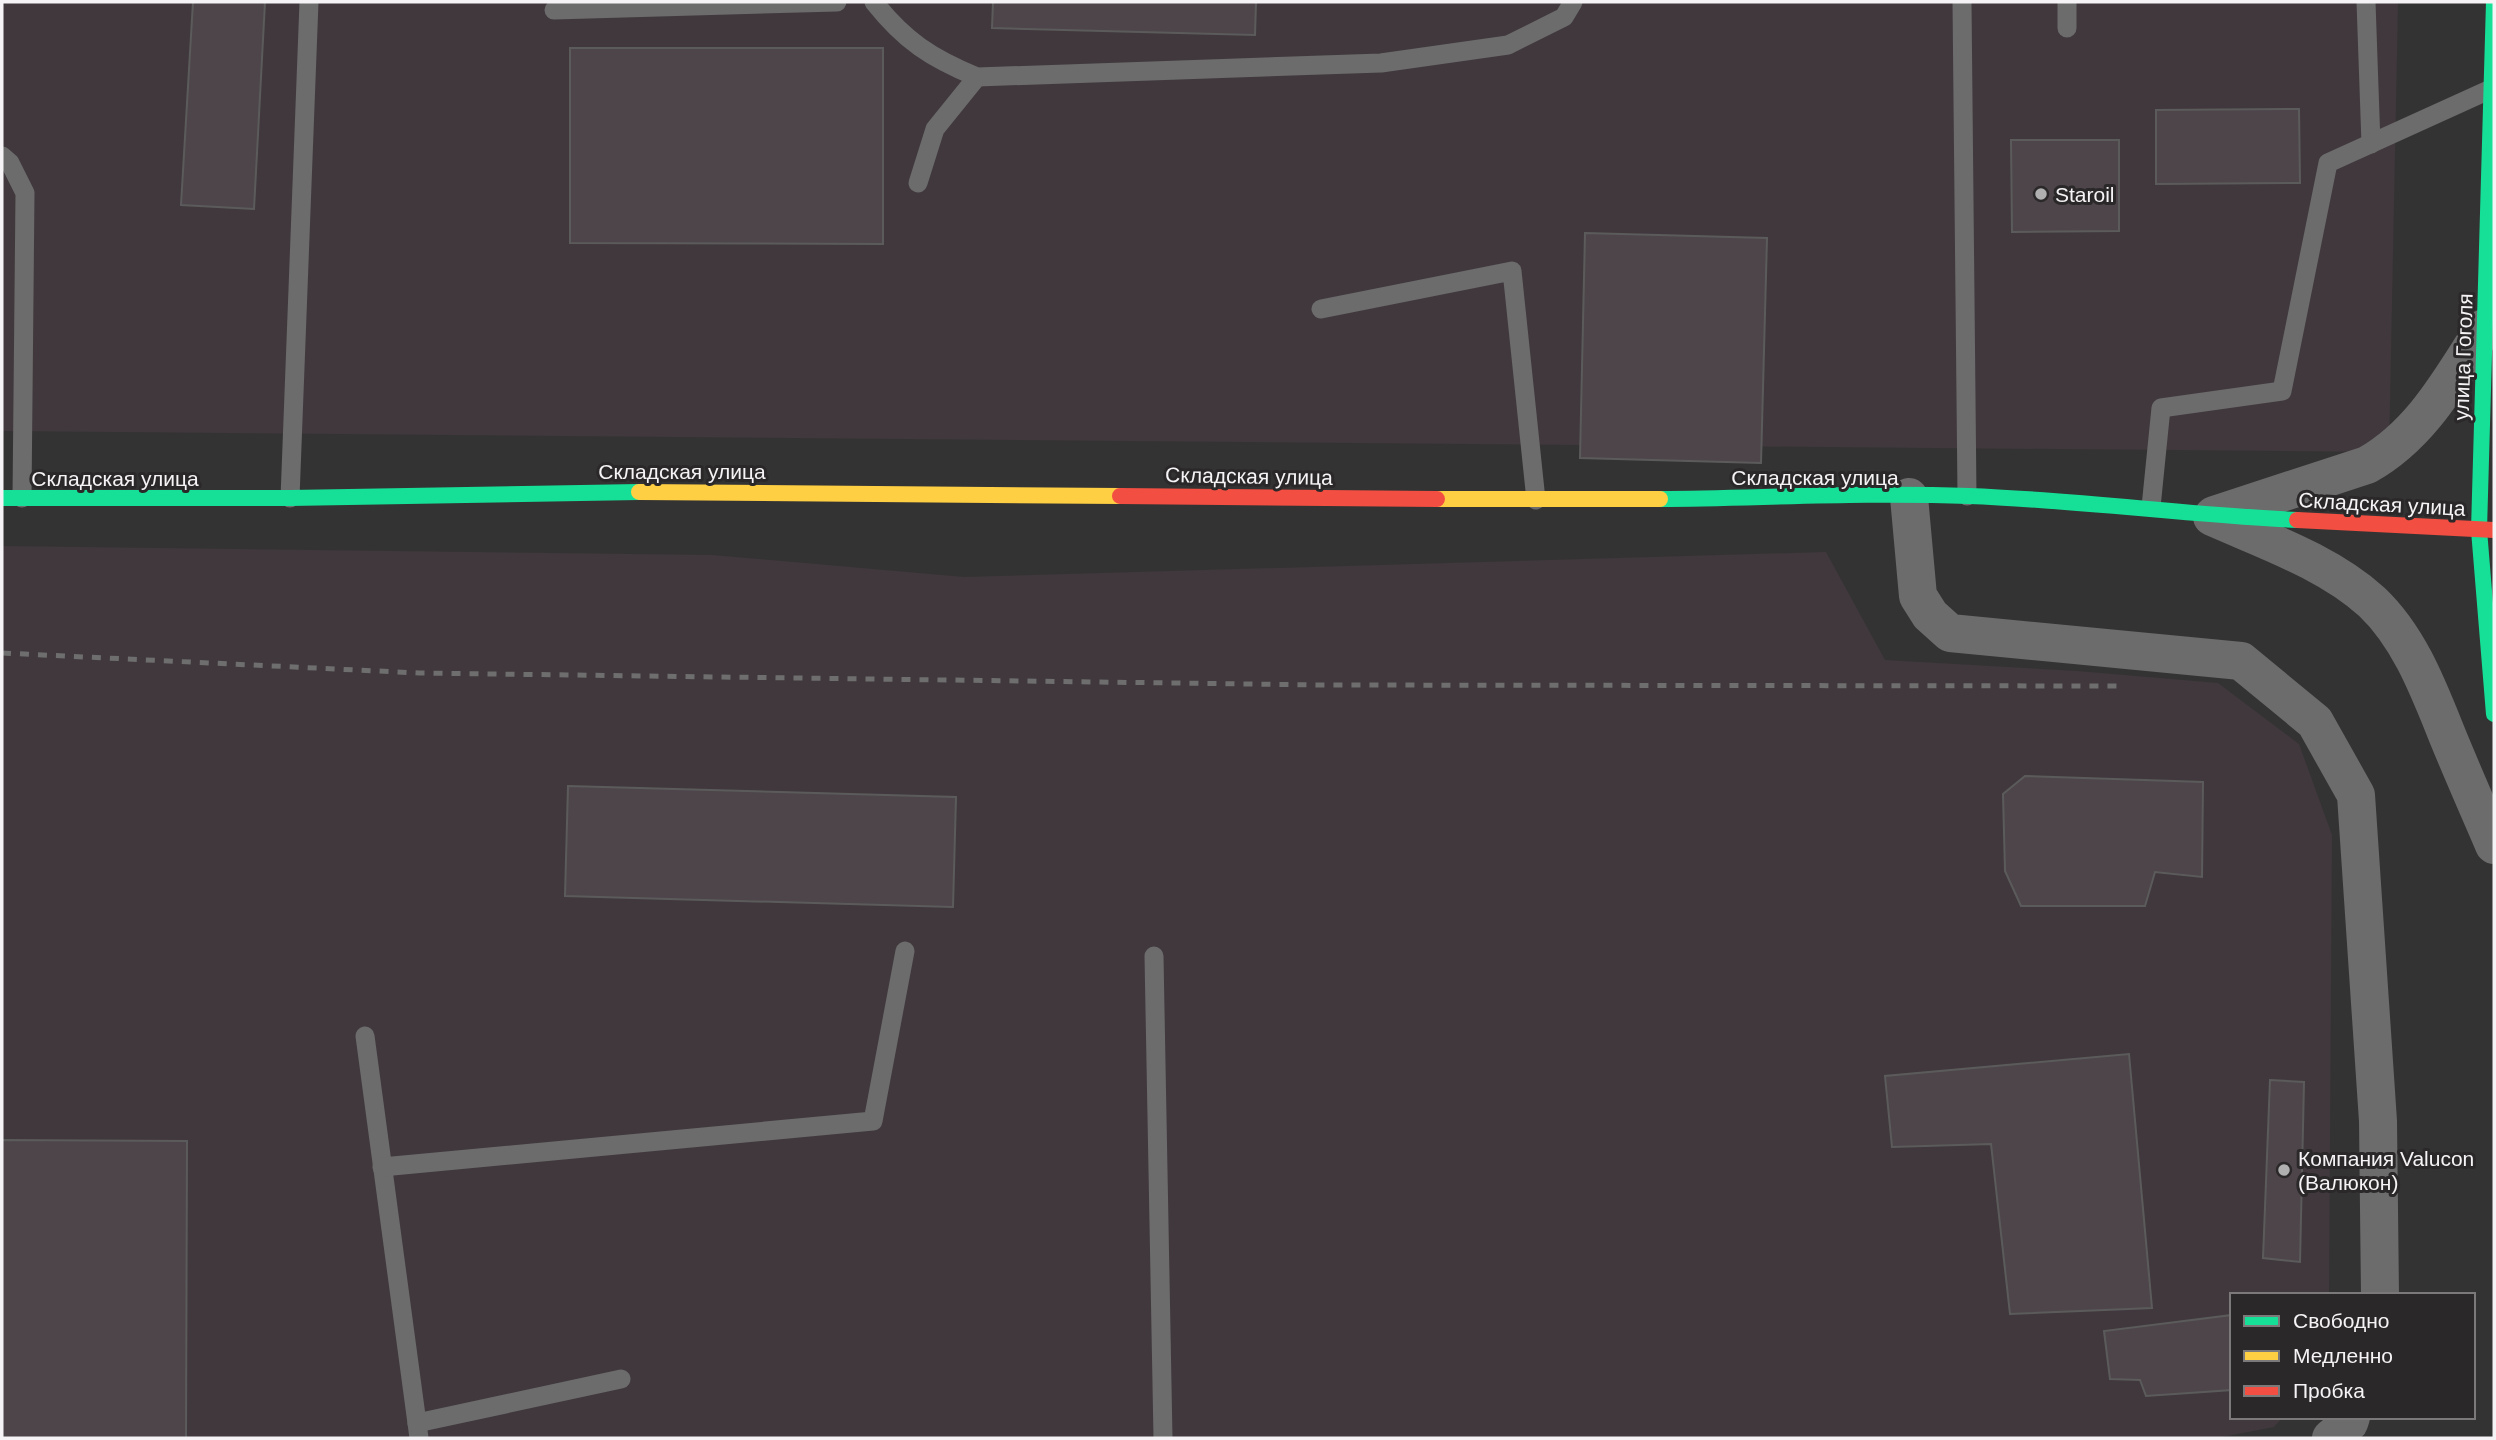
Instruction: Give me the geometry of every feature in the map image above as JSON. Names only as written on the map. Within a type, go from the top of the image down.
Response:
[{"type":"main road","name":"улица Гоголя","points":[[2494,2],[2487,530],[2494,714]]},
{"type":"main road","name":"Складская улица","points":[[2,498],[290,498],[697,491],[1536,500],[1967,496],[2151,507],[2211,516],[2487,530]]},
{"type":"street","points":[[2211,516],[2367,465],[2390,452],[2416,428],[2490,323]]},
{"type":"street","points":[[1909,497],[1919,597],[1930,615],[1950,633],[2241,662],[2315,722],[2356,795],[2378,1121],[2380,1293]]},
{"type":"street","points":[[2211,516],[2304,557],[2371,601],[2393,624],[2435,706],[2494,845]]},
{"type":"street","points":[[2331,1438],[2350,1419]]},
{"type":"lane","points":[[290,498],[309,2]]},
{"type":"lane","points":[[554,10],[837,2]]},
{"type":"lane","points":[[874,2],[897,31],[926,52],[977,77],[1381,63],[1508,45],[1564,18],[1573,2]]},
{"type":"lane","points":[[1962,2],[1967,496]]},
{"type":"lane","points":[[2067,2],[2067,28]]},
{"type":"lane","points":[[2366,2],[2371,144]]},
{"type":"lane","points":[[918,183],[935,129],[977,77]]},
{"type":"lane","points":[[2151,507],[2161,408],[2282,391],[2328,163],[2491,89]]},
{"type":"lane","points":[[2,156],[10,163],[25,193],[22,498]]},
{"type":"lane","points":[[1321,309],[1512,271],[1536,500]]},
{"type":"lane","points":[[383,1167],[873,1121],[905,951]]},
{"type":"lane","points":[[1154,956],[1163,1438]]},
{"type":"lane","points":[[365,1036],[418,1431],[621,1379]]},
{"type":"shaded area","points":[[2,2],[2398,2],[2389,452],[2,431]]},
{"type":"shaded area","points":[[2,546],[712,555],[964,577],[1826,552],[1885,660],[2077,671],[2218,683],[2299,744],[2332,835],[2329,1293],[2230,1293],[2230,1419],[2281,1419],[2274,1427],[2217,1438],[2,1438]]},
{"type":"building","points":[[193,2],[265,2],[254,209],[181,205]]},
{"type":"building","points":[[993,2],[1256,2],[1255,35],[992,28]]},
{"type":"building","points":[[570,48],[883,48],[883,244],[570,243]]},
{"type":"building","points":[[2299,109],[2300,183],[2156,184],[2156,110]]},
{"type":"building","points":[[2011,140],[2119,140],[2119,231],[2012,232]]},
{"type":"building","points":[[1585,233],[1767,238],[1761,463],[1580,458]]},
{"type":"building","points":[[2025,776],[2203,782],[2202,877],[2155,872],[2145,906],[2021,906],[2005,871],[2003,794]]},
{"type":"building","points":[[568,786],[956,797],[953,907],[565,896]]},
{"type":"building","points":[[2129,1054],[2152,1308],[2010,1314],[1991,1144],[1892,1147],[1885,1076]]},
{"type":"building","name":"Компания Valucon (Валюкон)","points":[[2270,1080],[2304,1082],[2300,1262],[2263,1258]]},
{"type":"building","points":[[2,1140],[187,1141],[186,1438],[2,1438]]},
{"type":"building","points":[[2230,1315],[2230,1390],[2146,1396],[2140,1380],[2110,1379],[2104,1331]]},
{"type":"railway","points":[[2,653],[419,673],[1324,685],[2119,686]]},
{"type":"traffic: fast","points":[[2494,2],[2479,530],[2494,714]]},
{"type":"traffic: fast","points":[[2,498],[290,498],[639,492]]},
{"type":"traffic: fast","points":[[1660,499],[1853,495],[1969,496],[2297,520]]},
{"type":"traffic: slow","points":[[639,492],[1120,496]]},
{"type":"traffic: slow","points":[[1437,499],[1660,499]]},
{"type":"traffic: jam","points":[[1120,496],[1437,499]]},
{"type":"traffic: jam","points":[[2297,520],[2494,530]]},
{"type":"place","name":"Staroil","points":[[2041,194]]},
{"type":"place","name":"Компания Valucon (Валюкон)","points":[[2284,1170]]}]
